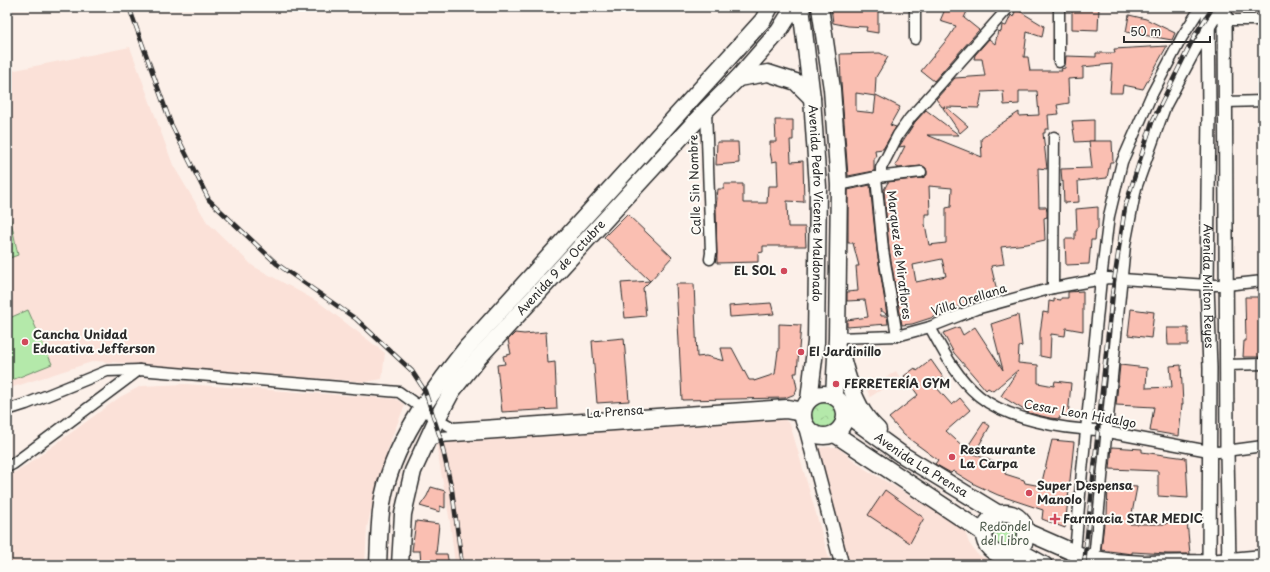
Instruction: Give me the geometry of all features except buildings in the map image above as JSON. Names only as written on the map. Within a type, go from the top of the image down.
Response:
[{"type":"main road","name":"Avenida 9 de Octubre","points":[[378,565],[382,504],[388,479],[409,429],[441,379],[468,346],[757,26],[770,7]]},
{"type":"main road","name":"Avenida 9 de Octubre","points":[[400,565],[403,514],[413,471],[437,419],[452,391],[479,357],[706,110],[738,78],[779,31],[794,7]]},
{"type":"main road","name":"Avenida Pedro Vicente Maldonado","points":[[801,7],[812,98],[818,187],[816,342],[805,412]]},
{"type":"main road","name":"Avenida Pedro Vicente Maldonado","points":[[820,7],[832,88],[839,185],[837,338],[834,396]]},
{"type":"main road","points":[[738,78],[768,73],[796,82],[812,98]]},
{"type":"main road","points":[[837,338],[845,370],[866,418],[901,454]]},
{"type":"main road","points":[[825,394],[834,396],[840,400],[844,406],[846,414],[843,425],[835,434],[827,437],[818,436],[811,432],[805,412],[816,395],[825,394]]},
{"type":"main road","name":"Avenida La Prensa","points":[[846,414],[901,454],[999,514]]},
{"type":"main road","name":"Avenida La Prensa","points":[[835,434],[984,532]]},
{"type":"main road","points":[[1014,557],[1024,546],[1027,532],[1024,523],[1017,516],[1008,513],[999,514],[991,518],[986,524],[984,532],[985,541],[989,548],[995,553],[1003,556],[1014,557],[1043,565]]},
{"type":"main road","points":[[1027,532],[1075,553],[1094,559],[1144,564],[1230,564],[1263,558]]},
{"type":"street","points":[[915,7],[915,39]]},
{"type":"street","points":[[879,177],[881,168],[898,136],[910,118],[1009,7]]},
{"type":"street","points":[[1059,7],[1059,62]]},
{"type":"street","points":[[1075,553],[1086,430],[1104,278],[1109,216],[1122,162],[1151,96],[1182,37],[1201,7]]},
{"type":"street","name":"Avenida Milton Reyes","points":[[1208,7],[1207,285],[1210,368],[1230,564]]},
{"type":"street","points":[[1094,559],[1125,244],[1136,188],[1164,107],[1196,49],[1222,7]]},
{"type":"street","points":[[1226,14],[1263,20]]},
{"type":"street","name":"Avenida Milton Reyes","points":[[1209,564],[1218,451],[1228,365],[1226,286],[1226,14]]},
{"type":"street","points":[[1226,102],[1263,101]]},
{"type":"street","name":"Calle Sin Nombre","points":[[706,110],[710,259]]},
{"type":"street","points":[[1052,288],[1054,137]]},
{"type":"street","points":[[839,185],[879,177],[921,172]]},
{"type":"street","name":"Marquez de Miraflores","points":[[879,177],[883,250],[897,336]]},
{"type":"street","name":"Villa Orellana","points":[[837,338],[897,336],[930,327],[976,309],[1052,288],[1104,278],[1226,286],[1263,281]]},
{"type":"street","name":"Cesar Leon Hidalgo","points":[[930,327],[948,360],[963,380],[979,396],[998,408],[1028,420],[1218,451],[1263,446]]},
{"type":"street","points":[[1228,365],[1263,364]]},
{"type":"street","points":[[7,467],[139,370]]},
{"type":"street","points":[[7,410],[26,404],[107,371],[139,370],[400,392],[437,419]]},
{"type":"street","name":"La Prensa","points":[[437,419],[453,428],[787,405],[805,412]]},
{"type":"street","points":[[805,412],[842,565]]},
{"type":"street","name":"La Prensa","points":[[428,440],[448,437],[805,412]]},
{"type":"shaded area","points":[[130,47],[173,165],[207,222],[253,266],[320,303],[385,353],[382,379],[366,382],[95,361],[7,389],[7,63],[10,71]]},
{"type":"shaded area","points":[[896,371],[900,378],[870,397],[863,381],[873,378],[875,384]]},
{"type":"shaded area","points":[[185,384],[396,399],[405,405],[390,442],[367,527],[365,565],[7,565],[7,475],[20,470],[120,397],[141,386]]},
{"type":"shaded area","points":[[780,416],[790,424],[831,565],[455,565],[450,522],[436,444],[444,439]]},
{"type":"shaded area","points":[[837,447],[865,469],[964,528],[969,543],[977,554],[998,565],[849,565],[816,448]]},
{"type":"green space","points":[[7,202],[18,255],[7,259]]},
{"type":"green space","name":"Cancha Unidad Educativa Jefferson","points":[[28,310],[52,364],[7,382],[7,319]]},
{"type":"green space","points":[[828,398],[835,400],[840,405],[842,415],[840,425],[835,430],[822,432],[815,430],[810,425],[808,412],[810,405],[815,400]]},
{"type":"green space","name":"Redondel del Libro","points":[[1009,516],[1018,521],[1022,527],[1022,541],[1018,547],[1009,552],[1001,552],[992,547],[988,541],[987,530],[992,521],[998,517]]},
{"type":"railway","points":[[129,7],[171,124],[209,200],[277,264],[356,319],[412,371],[425,391],[440,437],[452,490],[462,565]]},
{"type":"railway","points":[[1084,565],[1112,295],[1125,207],[1152,122],[1195,35],[1213,7]]},
{"type":"place","name":"EL SOL","points":[[784,271]]},
{"type":"place","name":"Cancha Unidad Educativa Jefferson","points":[[25,342]]},
{"type":"place","name":"El Jardinillo","points":[[801,352]]},
{"type":"place","name":"FERRETERÍA GYM","points":[[836,384]]},
{"type":"place","name":"Restaurante La Carpa","points":[[952,457]]},
{"type":"place","name":"Super Despensa Manolo","points":[[1029,493]]},
{"type":"place","name":"Farmacia STAR MEDIC","points":[[1055,519]]}]
